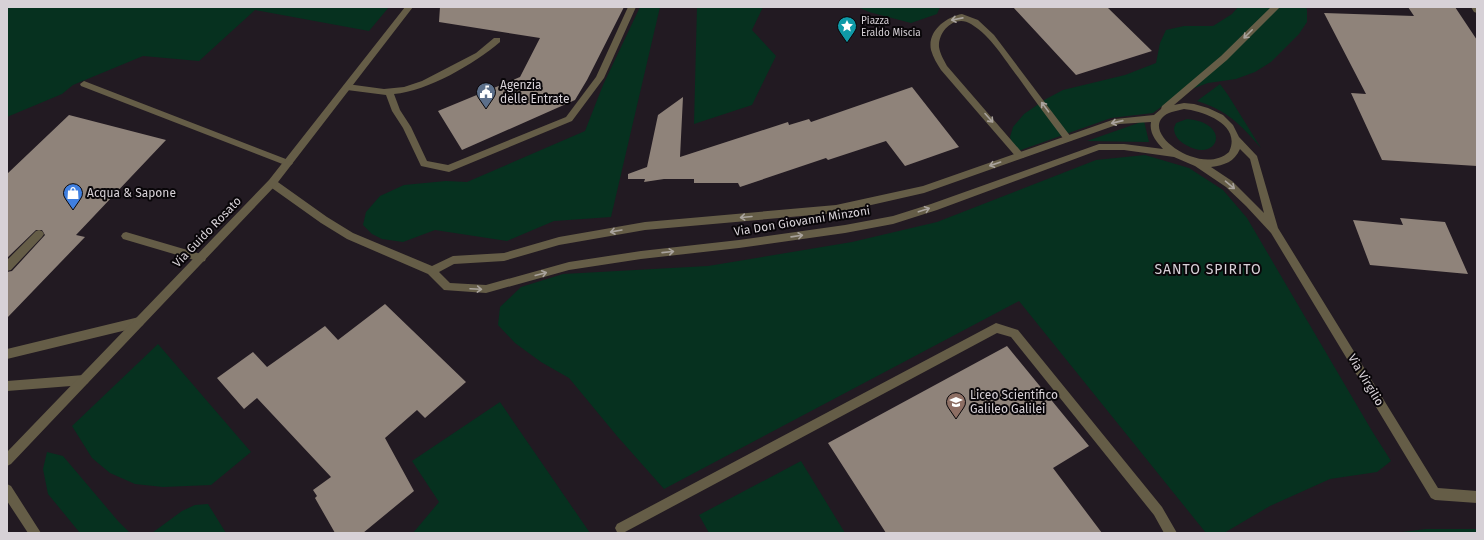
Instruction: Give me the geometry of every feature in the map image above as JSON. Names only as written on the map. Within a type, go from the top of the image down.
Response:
[{"type":"street","name":"Via Guido Rosato","points":[[7,460],[272,182],[409,7]]},
{"type":"street","points":[[389,92],[396,111],[407,127],[424,164],[449,169],[570,119],[600,78],[632,7]]},
{"type":"street","points":[[1159,115],[1224,58],[1276,7]]},
{"type":"street","points":[[1020,156],[944,68],[936,52],[935,42],[939,30],[952,19],[966,18],[978,24],[1012,61],[1068,139]]},
{"type":"street","points":[[347,87],[389,92],[405,90],[479,55],[497,40]]},
{"type":"street","points":[[84,84],[288,163]]},
{"type":"street","name":"Via Don Giovanni Minzoni","points":[[272,182],[324,220],[350,236],[432,271],[448,287],[486,289],[569,266],[641,255],[739,244],[838,230],[893,220],[1099,147],[1124,147],[1174,154],[1198,163],[1211,164],[1223,161],[1232,156],[1236,148],[1236,139],[1232,129],[1223,120],[1211,112],[1198,107],[1172,107],[1159,115],[1118,121],[924,189],[836,209],[645,226],[559,241],[504,257],[453,260],[432,271]]},
{"type":"street","name":"Via Don Giovanni Minzoni","points":[[1159,115],[1154,127],[1157,136],[1163,146],[1174,154]]},
{"type":"street","name":"Via Virgilio","points":[[1236,139],[1254,158],[1274,230]]},
{"type":"street","name":"Via Virgilio","points":[[1198,163],[1229,184],[1274,230],[1435,494],[1477,497]]},
{"type":"street","points":[[7,267],[39,234]]},
{"type":"street","points":[[126,236],[201,258]]},
{"type":"street","points":[[7,354],[139,322]]},
{"type":"street","points":[[621,528],[996,328],[1014,333],[1158,511],[1171,533]]},
{"type":"street","points":[[7,386],[84,380]]},
{"type":"street","points":[[7,490],[35,533]]},
{"type":"green space","points":[[7,7],[389,7],[369,31],[255,10],[199,61],[143,56],[73,85],[62,94],[7,117]]},
{"type":"green space","points":[[640,7],[660,7],[611,217],[554,221],[507,241],[435,230],[403,242],[382,239],[372,234],[363,225],[366,212],[380,196],[404,185],[446,181],[467,182],[585,131],[603,85]]},
{"type":"green space","points":[[697,7],[763,7],[752,30],[776,56],[752,105],[694,124]]},
{"type":"green space","points":[[858,7],[940,7],[937,14],[911,23],[869,12]]},
{"type":"green space","points":[[1238,7],[1306,7],[1307,22],[1299,34],[1271,62],[1255,72],[1236,79],[1208,83],[1178,94],[1153,113],[1111,118],[1015,152],[1010,137],[1013,127],[1024,114],[1046,99],[1063,90],[1125,75],[1156,63],[1160,43],[1166,30],[1184,26],[1213,26],[1232,14]]},
{"type":"green space","points":[[1220,84],[1261,148],[1233,119],[1217,109],[1197,101]]},
{"type":"green space","points":[[1187,119],[1201,122],[1211,127],[1215,134],[1216,141],[1213,146],[1206,150],[1197,150],[1179,140],[1176,136],[1174,128],[1176,123]]},
{"type":"green space","points":[[1144,121],[1149,142],[1087,141]]},
{"type":"green space","points":[[1145,155],[1189,168],[1223,190],[1247,218],[1391,461],[1377,472],[1330,479],[1270,506],[1224,533],[1206,533],[1019,301],[664,489],[617,436],[569,378],[541,362],[515,343],[498,325],[500,307],[521,287],[563,274],[708,266],[852,242],[937,222],[1096,160]]},
{"type":"green space","points":[[158,344],[251,452],[211,485],[163,487],[135,484],[110,473],[92,458],[72,426]]},
{"type":"green space","points":[[500,402],[590,533],[413,533],[439,502],[412,461]]},
{"type":"green space","points":[[47,452],[63,456],[130,533],[80,533],[48,494],[43,469]]},
{"type":"green space","points":[[801,461],[845,533],[709,533],[699,515]]},
{"type":"green space","points":[[208,504],[226,533],[152,533],[182,511],[195,505]]},
{"type":"green space","points":[[1426,529],[1477,529],[1477,533],[1395,533]]},
{"type":"building","points":[[440,7],[624,7],[587,80],[575,100],[462,150],[438,111],[520,77],[540,38],[439,22]]},
{"type":"building","points":[[1013,7],[1107,7],[1152,51],[1076,75]]},
{"type":"building","points":[[1408,7],[1455,7],[1477,40],[1477,166],[1382,160],[1351,93],[1366,94],[1324,13],[1414,16]]},
{"type":"building","points":[[912,87],[959,147],[905,166],[886,141],[828,160],[826,158],[740,187],[738,183],[694,183],[694,179],[664,179],[644,182],[645,179],[628,179],[628,174],[647,167],[658,115],[683,97],[680,157],[788,122],[789,125],[809,119],[811,122]]},
{"type":"building","points":[[69,115],[166,140],[76,235],[85,237],[7,318],[7,272],[12,271],[45,235],[42,230],[36,230],[7,258],[7,174]]},
{"type":"building","points":[[1400,218],[1445,222],[1468,274],[1370,265],[1353,220],[1403,225]]},
{"type":"building","points":[[385,304],[466,382],[425,418],[417,410],[385,438],[414,491],[363,533],[335,533],[315,498],[317,496],[313,490],[331,477],[257,398],[244,409],[217,378],[253,352],[267,367],[325,326],[338,340]]},
{"type":"building","points":[[1007,346],[1089,446],[1053,468],[1102,533],[886,533],[828,443]]},
{"type":"place","name":"Piazza Eraldo Miscia","points":[[847,43]]},
{"type":"place","name":"Agenzia delle Entrate","points":[[486,109]]},
{"type":"place","name":"Acqua & Sapone","points":[[73,210]]},
{"type":"place","name":"Liceo Scientifico Galileo Galilei","points":[[956,419]]},
{"type":"district","name":"SANTO SPIRITO","points":[[1208,269]]}]
